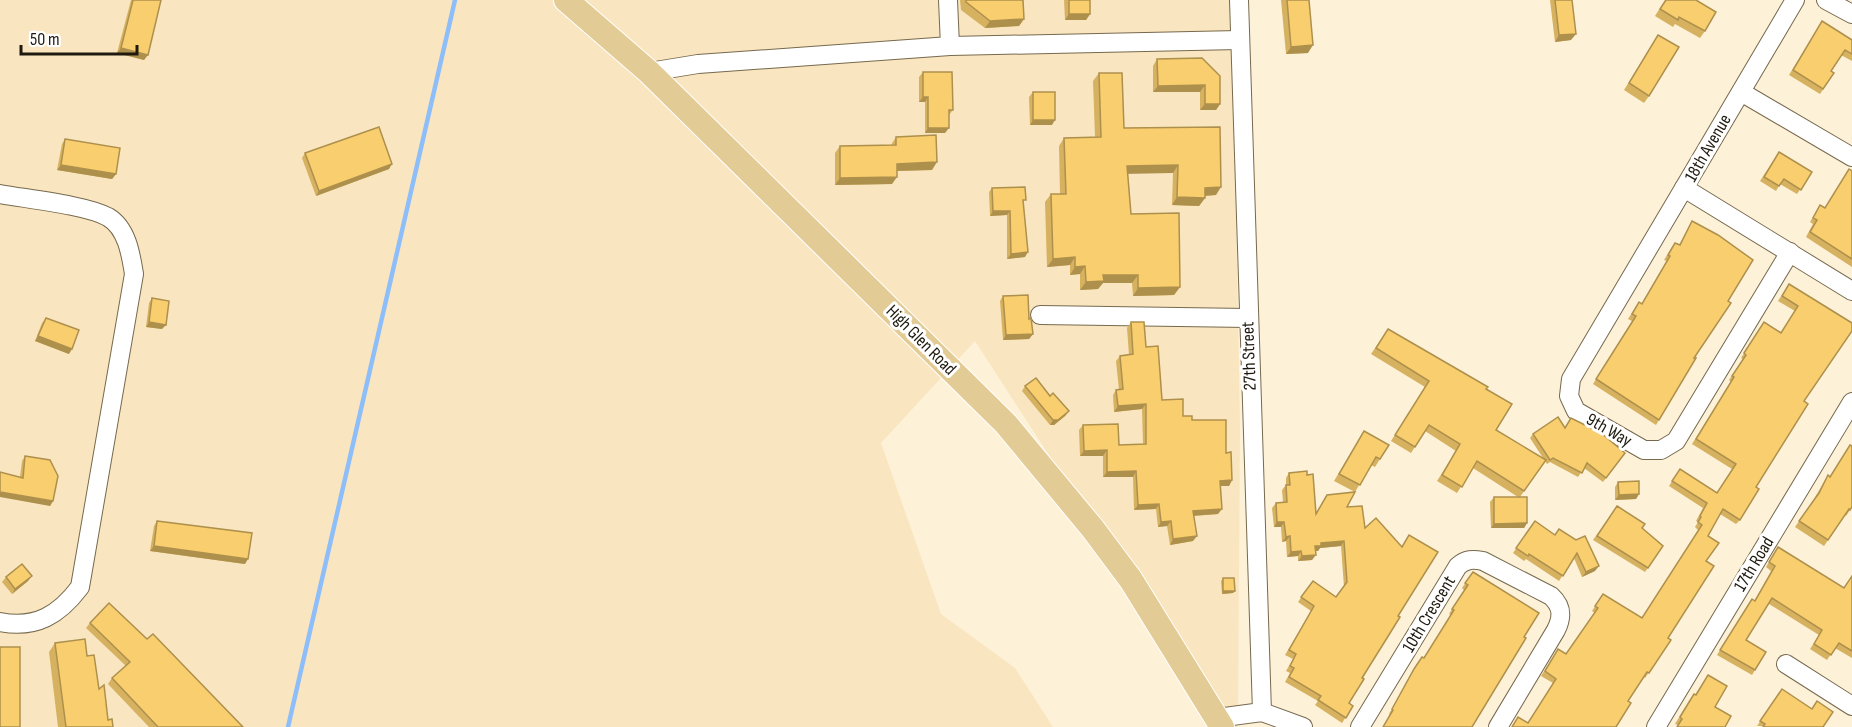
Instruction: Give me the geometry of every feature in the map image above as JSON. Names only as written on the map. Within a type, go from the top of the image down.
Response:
[{"type":"main road","name":"High Glen Road","points":[[566,0],[648,72],[1006,424],[1071,501],[1131,580],[1220,723]]},
{"type":"street","points":[[948,0],[950,46]]},
{"type":"street","name":"27th Street","points":[[1239,0],[1262,712]]},
{"type":"street","name":"18th Avenue","points":[[1795,0],[1684,188],[1852,291]]},
{"type":"street","points":[[1826,0],[1852,14]]},
{"type":"street","points":[[648,72],[698,64],[950,46],[1239,40]]},
{"type":"street","points":[[1741,92],[1852,157]]},
{"type":"street","name":"9th Way","points":[[1684,188],[1571,379],[1569,396],[1576,411],[1644,450],[1660,450],[1676,441],[1790,252]]},
{"type":"street","points":[[0,194],[90,210],[109,218],[123,233],[131,255],[134,274],[80,587],[68,603],[52,616],[35,622],[11,624],[0,622]]},
{"type":"street","points":[[1040,315],[1248,318]]},
{"type":"street","name":"17th Road","points":[[1656,727],[1849,414]]},
{"type":"street","name":"10th Crescent","points":[[1360,727],[1458,566],[1464,561],[1474,559],[1483,561],[1551,596],[1558,602],[1561,610],[1556,630],[1498,727]]},
{"type":"street","points":[[1786,663],[1852,706]]},
{"type":"street","points":[[1220,723],[1262,712],[1303,727]]},
{"type":"shaded area","points":[[0,0],[1232,0],[1240,427],[1238,727],[1225,727],[975,341],[881,443],[941,614],[1015,668],[1053,727],[0,727]]},
{"type":"building","points":[[133,0],[161,0],[148,55],[121,48]]},
{"type":"building","points":[[966,0],[1023,0],[1024,19],[990,21]]},
{"type":"building","points":[[1069,0],[1090,0],[1090,14],[1069,14]]},
{"type":"building","points":[[1287,0],[1309,0],[1313,45],[1291,47]]},
{"type":"building","points":[[1555,0],[1572,0],[1576,34],[1559,35]]},
{"type":"building","points":[[1666,0],[1696,0],[1716,12],[1705,31],[1679,17],[1678,20],[1660,9]]},
{"type":"building","points":[[1822,21],[1852,40],[1852,54],[1845,50],[1831,71],[1834,73],[1823,89],[1793,70]]},
{"type":"building","points":[[1658,35],[1679,47],[1649,96],[1629,83]]},
{"type":"building","points":[[1202,58],[1220,76],[1220,104],[1205,104],[1205,85],[1158,86],[1157,59]]},
{"type":"building","points":[[923,72],[952,72],[953,110],[949,110],[949,128],[928,128],[928,97],[923,97]]},
{"type":"building","points":[[1099,73],[1122,73],[1124,128],[1220,127],[1221,187],[1205,188],[1205,198],[1177,197],[1178,165],[1127,166],[1131,214],[1179,213],[1180,287],[1138,288],[1138,275],[1103,275],[1104,281],[1086,282],[1085,266],[1075,267],[1075,257],[1053,259],[1051,194],[1066,194],[1064,138],[1101,137]]},
{"type":"building","points":[[1033,92],[1055,92],[1055,120],[1033,120]]},
{"type":"building","points":[[379,127],[392,164],[319,191],[305,153]]},
{"type":"building","points":[[936,135],[937,162],[897,164],[897,177],[840,178],[840,146],[896,145],[896,137]]},
{"type":"building","points":[[65,139],[120,148],[116,174],[61,165]]},
{"type":"building","points":[[1779,152],[1812,172],[1801,190],[1784,179],[1779,186],[1764,177]]},
{"type":"building","points":[[1849,169],[1852,171],[1852,259],[1810,232],[1817,220],[1813,218],[1820,205],[1825,208]]},
{"type":"building","points":[[1025,187],[1026,200],[1023,200],[1028,252],[1011,254],[1010,211],[993,211],[992,188]]},
{"type":"building","points":[[1692,221],[1718,235],[1753,260],[1728,301],[1731,303],[1694,358],[1696,358],[1659,420],[1596,379],[1636,316],[1632,314],[1639,302],[1642,304],[1675,243],[1680,245]]},
{"type":"building","points":[[1789,284],[1852,323],[1852,331],[1804,401],[1808,404],[1756,487],[1759,489],[1740,520],[1723,509],[1708,536],[1719,543],[1706,561],[1714,566],[1668,638],[1671,640],[1628,701],[1631,703],[1616,727],[1512,727],[1518,717],[1528,723],[1556,679],[1545,671],[1558,649],[1566,654],[1598,608],[1595,606],[1603,594],[1642,618],[1702,525],[1698,522],[1707,503],[1672,481],[1680,469],[1717,493],[1736,464],[1696,439],[1764,322],[1781,333],[1798,306],[1782,296]]},
{"type":"building","points":[[1028,295],[1029,319],[1031,318],[1033,334],[1006,335],[1003,296]]},
{"type":"building","points":[[152,298],[169,301],[166,325],[149,322]]},
{"type":"building","points":[[46,318],[79,330],[72,349],[38,336]]},
{"type":"building","points":[[1131,322],[1144,322],[1146,347],[1158,346],[1162,400],[1183,399],[1183,416],[1192,416],[1192,420],[1226,420],[1226,453],[1231,452],[1232,480],[1220,481],[1222,509],[1193,511],[1197,536],[1173,539],[1171,521],[1161,522],[1159,504],[1138,505],[1136,471],[1107,472],[1107,450],[1084,451],[1083,425],[1118,424],[1119,445],[1146,444],[1146,404],[1118,406],[1116,390],[1123,389],[1120,356],[1133,354]]},
{"type":"building","points":[[1388,329],[1488,387],[1486,389],[1512,404],[1496,430],[1546,460],[1524,491],[1477,461],[1462,487],[1442,475],[1460,444],[1429,425],[1415,447],[1395,435],[1429,381],[1376,348]]},
{"type":"building","points":[[1036,378],[1050,396],[1053,393],[1069,411],[1058,420],[1053,420],[1025,386]]},
{"type":"building","points":[[1558,417],[1565,428],[1571,418],[1601,433],[1625,453],[1606,478],[1587,463],[1582,473],[1553,458],[1550,460],[1533,434]]},
{"type":"building","points":[[1364,431],[1389,445],[1380,459],[1376,457],[1360,485],[1339,474]]},
{"type":"building","points":[[1850,445],[1852,446],[1852,507],[1828,540],[1799,521]]},
{"type":"building","points":[[25,456],[50,460],[58,476],[53,501],[0,492],[0,472],[23,478]]},
{"type":"building","points":[[1307,471],[1307,475],[1313,474],[1316,514],[1327,495],[1355,492],[1347,507],[1362,506],[1365,528],[1376,518],[1402,547],[1409,535],[1438,552],[1362,678],[1364,679],[1349,703],[1353,706],[1346,718],[1318,700],[1321,696],[1289,677],[1294,668],[1290,666],[1296,654],[1289,650],[1314,606],[1301,597],[1313,581],[1336,597],[1347,582],[1344,541],[1321,543],[1321,546],[1315,546],[1316,555],[1302,556],[1301,551],[1291,552],[1290,536],[1286,537],[1284,522],[1277,522],[1276,503],[1287,502],[1286,485],[1290,485],[1289,473]]},
{"type":"building","points":[[1639,481],[1639,494],[1619,495],[1618,482]]},
{"type":"building","points":[[1494,497],[1527,497],[1527,523],[1494,524]]},
{"type":"building","points":[[1617,506],[1645,524],[1642,528],[1663,546],[1648,568],[1597,536]]},
{"type":"building","points":[[157,521],[252,533],[248,559],[154,546]]},
{"type":"building","points":[[1535,521],[1555,535],[1559,529],[1576,540],[1585,536],[1599,566],[1586,572],[1577,553],[1563,576],[1516,548]]},
{"type":"building","points":[[1778,547],[1844,588],[1852,576],[1852,651],[1839,643],[1831,655],[1814,644],[1822,630],[1772,598],[1746,640],[1766,652],[1755,670],[1720,650],[1752,599],[1755,601],[1775,566],[1769,562]]},
{"type":"building","points":[[22,564],[32,576],[15,589],[6,577]]},
{"type":"building","points":[[1473,572],[1539,613],[1524,637],[1526,638],[1472,727],[1383,727],[1414,669],[1422,657],[1424,658],[1454,610],[1452,609],[1468,585],[1465,583]]},
{"type":"building","points":[[1223,578],[1234,578],[1235,591],[1223,591]]},
{"type":"building","points":[[109,603],[147,639],[153,634],[243,727],[158,727],[112,678],[130,662],[90,623]]},
{"type":"building","points":[[85,639],[87,656],[94,655],[99,689],[104,685],[108,720],[112,719],[113,727],[66,727],[55,643]]},
{"type":"building","points":[[0,647],[20,647],[20,727],[0,727]]},
{"type":"building","points":[[1708,675],[1727,686],[1715,707],[1731,716],[1725,727],[1677,727],[1682,719],[1680,717]]},
{"type":"building","points":[[1782,689],[1812,709],[1817,701],[1833,712],[1823,727],[1763,727],[1765,724],[1760,721]]},
{"type":"waterway","points":[[288,727],[455,0]]}]
